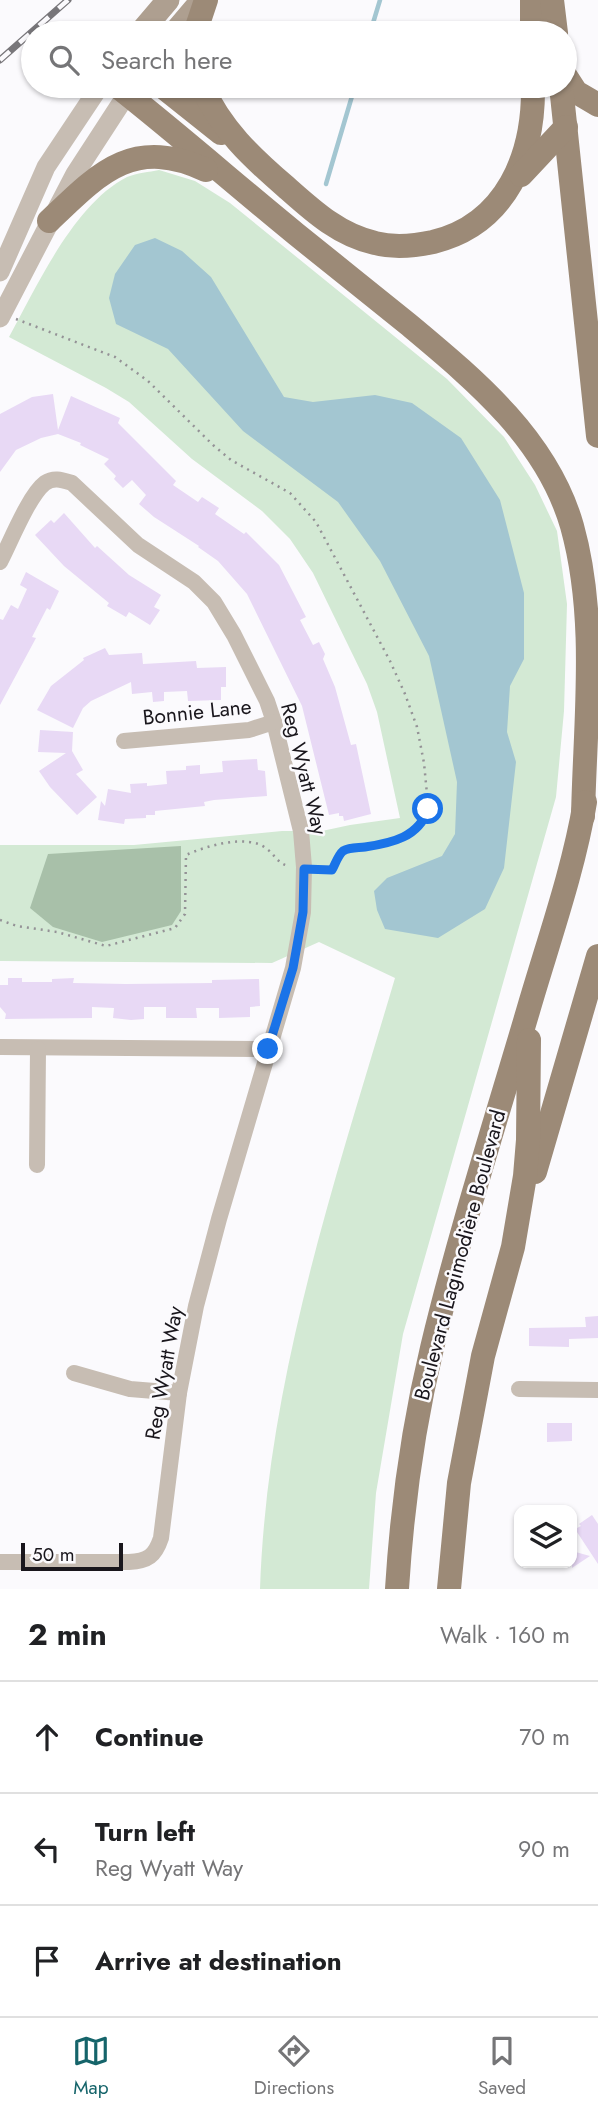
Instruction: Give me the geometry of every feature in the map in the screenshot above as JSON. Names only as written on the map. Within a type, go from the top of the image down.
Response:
[{"type":"main road","points":[[151,21],[169,0]]},
{"type":"main road","points":[[185,21],[204,0]]},
{"type":"main road","points":[[198,21],[204,0]]},
{"type":"main road","points":[[532,0],[533,21]]},
{"type":"main road","points":[[552,0],[555,21]]},
{"type":"main road","points":[[577,93],[598,105]]},
{"type":"main road","points":[[137,98],[232,182],[469,376],[504,410],[549,470],[571,523],[585,595],[588,638],[583,816]]},
{"type":"main road","points":[[177,98],[247,153],[321,218],[355,237],[376,244],[400,247],[448,238],[487,214],[503,197],[515,176],[531,130],[532,98]]},
{"type":"main road","points":[[208,98],[214,111],[247,153]]},
{"type":"main road","points":[[563,98],[598,436]]},
{"type":"main road","points":[[509,188],[566,127]]},
{"type":"main road","points":[[49,221],[95,179],[114,167],[141,157],[173,157],[232,182]]},
{"type":"main road","name":"Boulevard Lagimodière Boulevard","points":[[397,1589],[415,1431],[432,1348],[569,870],[583,816],[598,718]]},
{"type":"main road","points":[[513,1247],[598,956]]},
{"type":"main road","name":"Boulevard Lagimodière Boulevard","points":[[449,1589],[458,1483],[482,1356],[513,1247],[527,1157],[529,1007]]},
{"type":"street","points":[[0,272],[47,167],[92,98]]},
{"type":"street","points":[[7,318],[49,221],[120,98]]},
{"type":"street","name":"Reg Wyatt Way","points":[[0,562],[36,492],[47,482],[59,479],[72,484],[138,545],[194,582],[214,602],[251,669],[274,722],[301,831],[304,869],[303,912],[295,957],[196,1306],[179,1393],[161,1538],[156,1552],[144,1561],[129,1562],[0,1562]]},
{"type":"street","name":"Bonnie Lane","points":[[124,741],[249,730],[274,722]]},
{"type":"street","points":[[0,1047],[268,1049]]},
{"type":"street","points":[[37,1165],[38,1049]]},
{"type":"street","points":[[74,1373],[130,1389],[179,1393]]},
{"type":"street","points":[[519,1389],[598,1390]]},
{"type":"path","points":[[0,920],[106,946],[175,928],[185,914],[186,855],[207,846],[253,842],[266,847],[282,864],[304,869],[332,870],[342,852],[408,835],[424,821],[428,809],[424,763],[417,727],[405,694],[316,522],[303,505],[290,493],[231,460],[148,382],[115,357],[7,318]]},
{"type":"green space","points":[[159,170],[195,181],[230,203],[447,379],[504,437],[535,485],[557,531],[567,604],[564,711],[556,797],[403,1334],[376,1493],[369,1589],[260,1589],[265,1511],[290,1356],[328,1204],[395,978],[319,942],[272,963],[0,961],[0,845],[134,845],[282,831],[322,831],[400,818],[377,712],[367,684],[313,573],[290,539],[262,511],[192,459],[129,402],[9,337],[59,248],[90,206],[127,177]]},
{"type":"green space","points":[[181,846],[181,911],[172,925],[102,942],[53,927],[30,908],[48,854]]},
{"type":"water","points":[[155,238],[182,251],[211,277],[284,397],[313,402],[375,395],[412,403],[461,438],[500,500],[524,593],[524,659],[510,686],[507,732],[516,762],[504,868],[485,909],[438,938],[385,929],[377,910],[374,891],[387,878],[442,856],[455,834],[457,782],[429,656],[380,561],[338,502],[243,431],[168,349],[116,324],[109,298],[115,274],[135,245]]},
{"type":"building","points":[[53,394],[58,430],[71,396],[120,418],[118,423],[176,481],[173,485],[198,502],[202,497],[219,508],[215,514],[244,534],[246,532],[279,565],[306,617],[300,620],[313,645],[319,642],[325,654],[323,659],[335,687],[351,745],[356,744],[371,814],[344,821],[339,813],[329,815],[302,706],[247,594],[218,561],[139,504],[146,495],[132,480],[123,488],[104,464],[109,459],[58,434],[41,438],[16,450],[0,472],[0,414],[32,397]]},
{"type":"building","points":[[64,513],[95,548],[97,546],[129,575],[161,595],[154,607],[160,610],[150,625],[129,612],[126,617],[107,606],[109,603],[64,566],[35,535],[51,520],[54,523]]},
{"type":"building","points":[[26,572],[59,591],[50,610],[47,608],[32,637],[36,638],[0,705],[0,619],[3,620],[11,605],[18,609],[27,589],[20,585]]},
{"type":"building","points":[[105,648],[109,655],[142,653],[143,664],[196,661],[197,668],[226,667],[226,687],[221,687],[221,700],[188,701],[187,691],[164,692],[164,701],[153,702],[152,692],[132,694],[131,682],[91,701],[83,708],[73,728],[37,710],[51,686],[84,660],[83,658]]},
{"type":"building","points":[[40,730],[73,732],[72,751],[83,770],[76,774],[97,797],[77,815],[50,787],[39,771],[66,753],[38,752]]},
{"type":"building","points":[[257,759],[258,770],[265,771],[267,796],[214,800],[204,802],[205,806],[155,811],[155,815],[146,815],[146,818],[125,819],[124,824],[98,820],[101,801],[105,806],[108,789],[131,793],[130,784],[167,784],[166,771],[186,770],[186,766],[200,765],[200,774],[223,772],[222,761]]},
{"type":"building","points":[[8,978],[22,978],[22,982],[52,982],[52,979],[74,978],[73,983],[126,984],[212,983],[212,980],[259,979],[260,1006],[250,1007],[250,1017],[219,1018],[219,1008],[196,1008],[197,1018],[166,1018],[166,1007],[144,1007],[144,1019],[131,1020],[113,1018],[114,1008],[92,1007],[92,1018],[5,1019],[6,1014],[0,1007],[0,985],[8,985]]},
{"type":"building","points":[[598,1316],[598,1338],[569,1339],[569,1347],[529,1346],[529,1328],[586,1327],[585,1317]]},
{"type":"building","points":[[547,1423],[572,1423],[572,1441],[547,1442]]},
{"type":"building","points":[[592,1515],[598,1524],[598,1564],[577,1532],[577,1528],[581,1526],[579,1524]]},
{"type":"building","points":[[577,1552],[590,1556],[577,1565]]},
{"type":"waterway","points":[[374,21],[380,0]]},
{"type":"waterway","points":[[326,184],[351,98]]},
{"type":"railway","points":[[44,21],[68,0]]},
{"type":"railway","points":[[0,60],[21,41]]},
{"type":"route","points":[[268,1049],[293,968],[303,912],[304,869],[332,870],[342,852],[408,835],[418,829],[428,809]]}]
